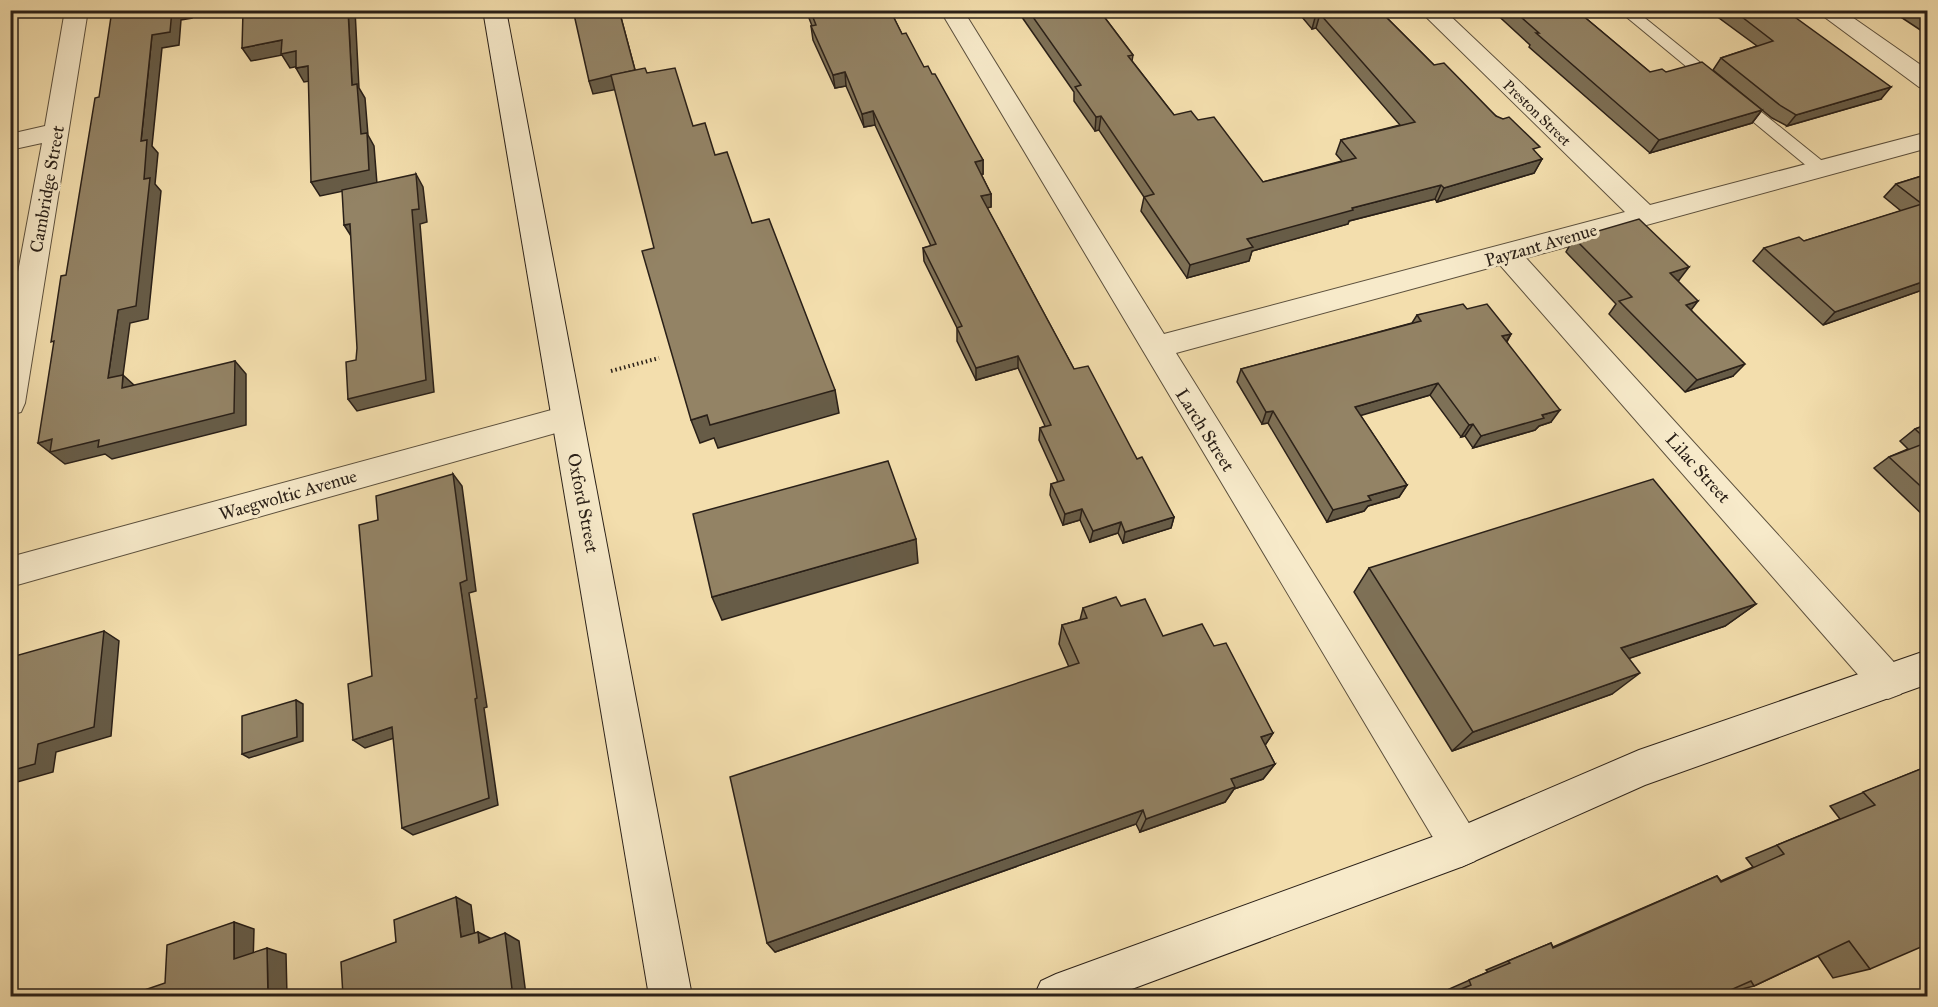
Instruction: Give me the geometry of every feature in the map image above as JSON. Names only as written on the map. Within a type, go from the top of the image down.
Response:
[{"type":"street","name":"Cambridge Street","points":[[10,404],[58,132],[76,10]]},
{"type":"street","name":"Oxford Street","points":[[494,10],[671,996]]},
{"type":"street","name":"Larch Street","points":[[951,10],[1461,847]]},
{"type":"street","name":"Preston Street","points":[[1430,10],[1644,215]]},
{"type":"street","points":[[1826,10],[1928,82]]},
{"type":"street","points":[[10,142],[58,132]]},
{"type":"street","name":"Payzant Avenue","points":[[1155,348],[1928,140]]},
{"type":"street","name":"Lilac Street","points":[[1507,255],[1888,682]]},
{"type":"street","name":"Waegwoltic Avenue","points":[[10,572],[566,417]]},
{"type":"street","points":[[1056,996],[1461,847],[1639,770],[1928,668]]},
{"type":"lane","points":[[1625,10],[1820,168]]},
{"type":"path","points":[[610,371],[659,358]]},
{"type":"building","points":[[112,10],[172,10],[170,32],[152,35],[141,141],[147,140],[144,179],[150,178],[136,306],[118,310],[108,378],[123,375],[122,388],[235,361],[234,413],[98,447],[99,440],[50,452],[52,439],[38,443],[54,341],[51,342],[61,276],[66,275],[95,98],[99,97]]},
{"type":"building","points":[[348,10],[352,85],[357,84],[361,134],[367,133],[369,170],[311,182],[308,66],[296,68],[296,51],[281,54],[282,40],[242,48],[243,11]]},
{"type":"building","points":[[573,10],[619,10],[635,70],[589,81]]},
{"type":"building","points":[[810,10],[890,10],[902,34],[906,33],[924,67],[928,66],[932,74],[935,74],[983,160],[975,162],[991,194],[981,196],[1074,369],[1088,366],[1137,459],[1142,457],[1174,517],[1125,532],[1121,522],[1093,531],[1082,509],[1065,514],[1051,484],[1064,480],[1040,428],[1051,425],[1018,356],[976,368],[957,328],[962,326],[923,248],[936,244],[873,111],[862,114],[845,72],[833,75],[811,26],[816,25]]},
{"type":"building","points":[[1028,10],[1099,10],[1133,55],[1128,56],[1174,115],[1191,111],[1198,120],[1214,117],[1263,182],[1356,158],[1341,140],[1415,122],[1320,14],[1316,14],[1313,10],[1379,10],[1434,65],[1444,63],[1496,116],[1503,119],[1509,117],[1540,147],[1533,149],[1542,159],[1444,188],[1441,185],[1352,208],[1353,210],[1247,239],[1253,247],[1190,265],[1144,197],[1154,194],[1101,116],[1096,117],[1075,87],[1081,85]]},
{"type":"building","points":[[1513,10],[1576,10],[1650,72],[1662,69],[1666,72],[1702,62],[1762,110],[1659,140],[1536,33],[1539,33]]},
{"type":"building","points":[[1733,10],[1785,10],[1891,87],[1796,115],[1781,106],[1721,58],[1773,41]]},
{"type":"building","points":[[645,68],[647,73],[675,68],[693,126],[705,123],[715,155],[727,152],[752,223],[769,219],[835,390],[710,425],[707,415],[691,420],[642,251],[654,248],[611,75]]},
{"type":"building","points":[[416,174],[419,209],[412,210],[426,380],[348,399],[346,362],[356,360],[357,348],[350,224],[344,225],[342,190]]},
{"type":"building","points":[[1928,174],[1928,280],[1835,312],[1764,248],[1799,237],[1804,241],[1922,204],[1896,184]]},
{"type":"building","points":[[1639,219],[1689,267],[1670,273],[1698,301],[1686,305],[1745,364],[1697,380],[1619,301],[1632,297],[1574,238]]},
{"type":"building","points":[[1463,304],[1467,309],[1487,304],[1511,334],[1502,336],[1560,410],[1542,415],[1544,418],[1481,436],[1473,424],[1469,425],[1438,383],[1355,407],[1407,485],[1368,496],[1371,500],[1333,510],[1273,411],[1266,412],[1241,369],[1421,321],[1417,315]]},
{"type":"building","points":[[1928,424],[1928,441],[1915,429]]},
{"type":"building","points":[[1928,442],[1928,493],[1889,457]]},
{"type":"building","points":[[888,461],[916,539],[712,597],[693,514]]},
{"type":"building","points":[[453,474],[467,580],[460,583],[489,798],[402,828],[392,727],[353,740],[348,684],[372,676],[359,525],[378,520],[376,496]]},
{"type":"building","points":[[1653,479],[1756,604],[1621,648],[1640,673],[1473,732],[1369,568]]},
{"type":"building","points":[[1116,597],[1121,606],[1145,599],[1163,636],[1202,624],[1214,646],[1226,643],[1273,733],[1261,737],[1275,764],[1231,779],[1235,787],[1146,819],[1143,810],[767,943],[730,777],[1079,663],[1062,625],[1087,618],[1083,608]]},
{"type":"building","points":[[104,631],[94,727],[38,744],[35,764],[10,771],[10,687],[15,656]]},
{"type":"building","points":[[296,700],[297,737],[242,754],[242,716]]},
{"type":"building","points":[[1928,766],[1928,944],[1870,969],[1849,941],[1754,986],[1751,981],[1717,996],[1444,996],[1471,985],[1469,980],[1551,943],[1553,948],[1717,876],[1721,882],[1784,854],[1777,845],[1875,805],[1863,792]]},
{"type":"building","points":[[456,897],[461,937],[478,932],[479,943],[505,933],[512,989],[491,996],[343,996],[341,962],[396,942],[394,920]]},
{"type":"building","points":[[234,922],[234,959],[267,948],[268,996],[127,996],[165,983],[167,945]]}]
